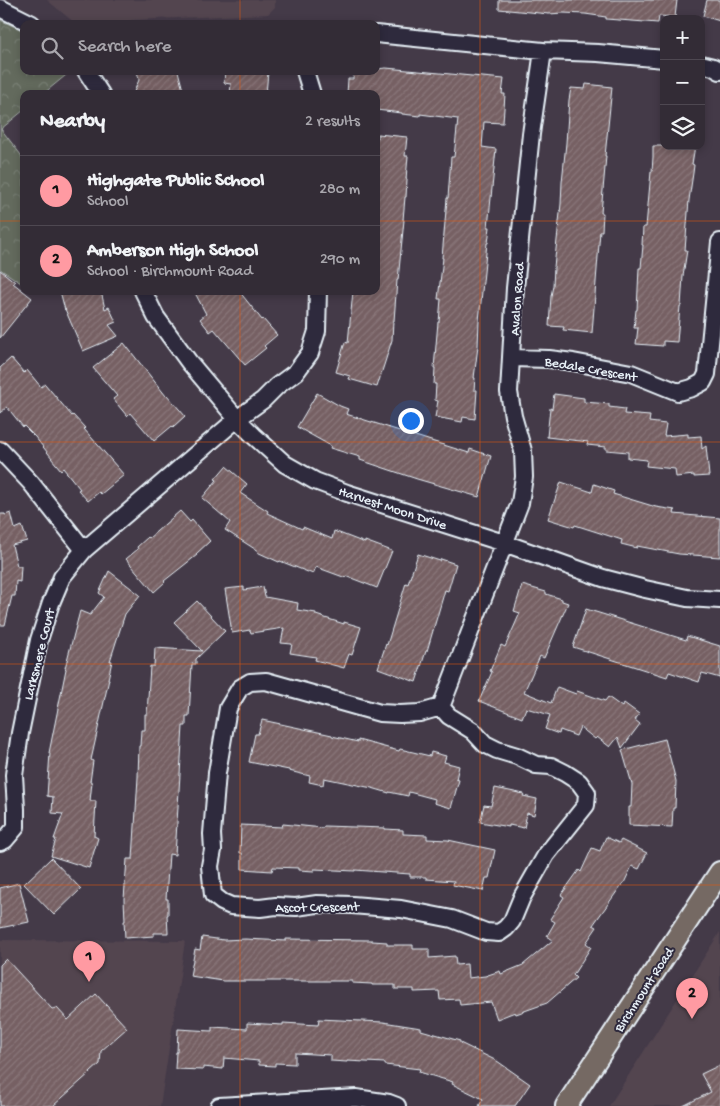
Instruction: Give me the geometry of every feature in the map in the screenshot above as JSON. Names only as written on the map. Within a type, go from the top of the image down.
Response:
[{"type":"main road","name":"Birchmount Road","points":[[566,1106],[720,872]]},
{"type":"street","points":[[0,8],[24,20]]},
{"type":"street","points":[[380,34],[543,51],[598,53],[660,59]]},
{"type":"street","name":"Avalon Road","points":[[504,543],[520,503],[524,477],[523,451],[513,416],[509,392],[515,288],[531,134],[543,51]]},
{"type":"street","points":[[705,65],[713,66],[720,71]]},
{"type":"street","points":[[89,75],[98,90]]},
{"type":"street","points":[[306,75],[311,90]]},
{"type":"street","name":"Bedale Crescent","points":[[512,358],[573,362],[631,373],[678,392],[703,382],[706,374],[720,242]]},
{"type":"street","name":"Harvest Moon Drive","points":[[145,295],[156,317],[189,362],[237,419],[285,464],[315,480],[348,493],[504,543],[603,578],[687,598],[720,600]]},
{"type":"street","points":[[237,419],[296,372],[310,353],[317,331],[318,295]]},
{"type":"street","name":"Larksmere Court","points":[[0,842],[5,840],[16,827],[14,775],[20,733],[39,640],[62,577],[84,550],[237,419]]},
{"type":"street","points":[[0,450],[31,483],[84,550]]},
{"type":"street","points":[[441,707],[504,543]]},
{"type":"street","name":"Ascot Crescent","points":[[266,681],[380,713],[420,713],[441,707],[450,716],[473,731],[485,744],[536,765],[551,766],[579,782],[587,793],[586,805],[546,855],[522,898],[512,921],[506,928],[499,933],[486,932],[452,919],[401,909],[352,905],[317,904],[296,907],[276,906],[260,908],[231,906],[212,895],[210,866],[213,850],[212,834],[217,773],[228,708],[240,688],[250,682],[266,681]]},
{"type":"street","points":[[219,1106],[356,1098],[397,1106]]},
{"type":"shaded area","points":[[47,0],[275,0],[275,7],[268,14],[133,20],[71,20]]},
{"type":"shaded area","points":[[720,932],[720,1106],[609,1106]]},
{"type":"shaded area","points":[[0,940],[185,941],[160,1106],[0,1106]]},
{"type":"green space","points":[[0,20],[20,29],[20,75],[66,75],[48,90],[20,90],[20,113],[1,129],[20,154],[20,282],[0,269]]},
{"type":"building","points":[[499,0],[677,0],[675,15],[660,15],[658,23],[606,19],[606,17],[585,14],[549,14],[499,9]]},
{"type":"building","points":[[707,0],[720,0],[720,21],[703,15]]},
{"type":"building","points":[[380,69],[504,79],[502,94],[505,94],[503,123],[484,122],[482,147],[496,149],[474,378],[474,390],[477,390],[475,419],[463,417],[462,422],[435,417],[438,401],[435,400],[434,368],[441,299],[438,299],[451,157],[454,157],[458,119],[380,110],[380,90],[347,90],[348,79],[353,79],[354,75],[380,75]]},
{"type":"building","points":[[138,75],[179,75],[183,90],[135,90],[139,80]]},
{"type":"building","points":[[225,75],[268,75],[266,90],[230,90],[231,84],[224,83]]},
{"type":"building","points":[[586,84],[612,87],[601,213],[603,213],[602,231],[600,231],[592,333],[563,330],[564,327],[549,326],[569,100],[571,88],[585,89]]},
{"type":"building","points":[[380,134],[407,137],[405,156],[408,156],[406,197],[392,340],[377,387],[349,379],[350,376],[336,372],[345,342],[348,343],[353,295],[380,295]]},
{"type":"building","points":[[653,146],[660,146],[660,150],[694,150],[685,250],[687,250],[677,342],[663,341],[663,346],[636,344],[638,328],[634,328],[639,268],[641,268],[643,227],[646,227]]},
{"type":"building","points":[[0,270],[15,282],[13,283],[20,289],[20,295],[28,295],[32,298],[0,338]]},
{"type":"building","points":[[61,295],[102,295],[105,309],[109,307],[116,322],[109,325],[118,336],[83,351],[65,310]]},
{"type":"building","points":[[196,295],[242,295],[277,335],[264,346],[266,348],[245,365],[214,329],[210,332],[200,319],[206,314]]},
{"type":"building","points":[[124,343],[166,396],[185,416],[154,441],[130,413],[127,416],[113,399],[117,396],[93,368]]},
{"type":"building","points":[[11,358],[24,373],[27,370],[41,387],[45,384],[124,475],[101,494],[99,492],[88,501],[63,468],[61,470],[35,437],[23,427],[7,407],[0,413],[0,368]]},
{"type":"building","points":[[317,393],[348,409],[346,414],[469,453],[470,449],[491,456],[479,497],[360,460],[360,457],[330,448],[331,446],[297,427]]},
{"type":"building","points":[[554,394],[584,398],[584,402],[609,404],[609,407],[625,409],[624,414],[650,416],[649,422],[666,424],[664,436],[688,434],[688,437],[701,436],[702,449],[706,446],[709,476],[676,477],[675,469],[646,466],[647,460],[628,458],[628,452],[606,450],[606,447],[587,445],[588,442],[547,437],[550,408],[552,409]]},
{"type":"building","points":[[226,466],[247,484],[240,493],[268,511],[267,513],[302,529],[303,527],[332,539],[334,531],[392,551],[377,588],[316,567],[313,574],[279,562],[257,552],[225,530],[230,522],[202,498]]},
{"type":"building","points":[[561,482],[592,492],[594,484],[614,491],[613,494],[656,507],[675,510],[674,514],[720,518],[720,557],[679,554],[637,546],[637,548],[621,544],[622,540],[575,525],[574,527],[548,519]]},
{"type":"building","points":[[180,511],[190,522],[192,520],[210,541],[197,555],[164,581],[154,592],[126,559],[148,537]]},
{"type":"building","points":[[11,513],[15,529],[22,526],[27,541],[12,545],[17,566],[21,566],[20,582],[16,581],[15,596],[12,596],[5,625],[0,625],[0,514]]},
{"type":"building","points":[[418,554],[456,564],[448,591],[445,590],[416,682],[378,668],[406,583],[408,584]]},
{"type":"building","points":[[109,571],[140,595],[125,614],[110,661],[112,661],[109,679],[91,760],[93,761],[90,801],[96,801],[94,836],[98,838],[89,868],[51,856],[56,839],[54,839],[63,814],[52,813],[53,797],[47,796],[49,753],[65,668],[80,611],[90,615],[104,597],[99,593]]},
{"type":"building","points":[[522,585],[546,592],[546,594],[568,603],[544,658],[540,656],[524,692],[551,703],[557,687],[576,694],[577,691],[605,701],[608,697],[622,707],[624,703],[639,714],[635,720],[640,724],[622,748],[618,737],[610,747],[597,737],[595,739],[580,727],[576,736],[560,730],[559,734],[545,729],[550,715],[526,708],[522,718],[479,701],[501,645],[505,647],[520,613],[514,611]]},
{"type":"building","points":[[244,587],[244,590],[263,587],[265,597],[298,603],[297,610],[316,613],[316,615],[344,624],[344,622],[361,627],[352,655],[349,654],[344,668],[315,660],[316,657],[290,653],[292,644],[281,643],[284,628],[251,633],[250,630],[232,633],[225,589]]},
{"type":"building","points":[[197,601],[225,631],[196,659],[196,664],[192,664],[189,716],[186,716],[186,726],[183,726],[175,855],[169,854],[166,899],[168,899],[168,933],[154,933],[154,936],[125,938],[124,899],[127,859],[133,859],[139,746],[141,730],[145,730],[150,666],[154,666],[155,648],[202,651],[174,622]]},
{"type":"building","points":[[586,609],[686,640],[687,636],[720,646],[720,678],[702,673],[699,682],[669,672],[667,677],[573,647]]},
{"type":"building","points":[[262,720],[358,742],[358,740],[399,751],[400,749],[430,756],[431,752],[446,756],[444,762],[459,766],[456,779],[459,780],[451,808],[434,803],[435,799],[409,792],[408,796],[389,793],[324,778],[323,785],[309,782],[310,776],[249,762],[255,734],[258,734]]},
{"type":"building","points":[[665,739],[676,781],[672,827],[629,825],[632,784],[622,750]]},
{"type":"building","points":[[495,788],[524,794],[523,796],[537,799],[534,815],[527,813],[524,828],[480,822],[484,805],[491,806]]},
{"type":"building","points":[[283,824],[323,828],[324,826],[403,830],[403,834],[427,835],[427,839],[448,840],[495,850],[489,878],[486,878],[483,891],[453,885],[454,881],[410,877],[410,874],[355,870],[314,869],[314,871],[299,870],[299,868],[273,867],[272,871],[242,869],[242,853],[240,853],[241,825],[282,827]]},
{"type":"building","points":[[606,837],[619,843],[621,840],[647,853],[639,869],[632,866],[624,883],[593,925],[597,927],[586,943],[591,947],[573,975],[576,978],[547,1003],[516,1014],[515,1012],[497,1019],[491,1002],[460,1005],[459,999],[440,1000],[439,991],[414,992],[414,989],[395,989],[395,985],[372,985],[352,983],[352,981],[223,981],[190,976],[195,949],[200,950],[202,937],[224,940],[372,940],[387,942],[387,945],[413,945],[413,949],[429,949],[429,958],[455,956],[456,965],[467,964],[468,978],[485,976],[500,971],[501,974],[523,965],[553,940],[547,936],[555,922],[550,919],[564,897],[561,895],[579,870],[581,872],[592,848],[600,851]]},
{"type":"building","points":[[51,858],[81,889],[54,915],[24,884]]},
{"type":"building","points":[[19,883],[29,922],[0,928],[0,888]]},
{"type":"building","points":[[6,959],[52,1009],[57,1008],[68,1020],[96,994],[127,1028],[101,1051],[100,1064],[53,1106],[0,1106],[0,965]]},
{"type":"building","points":[[319,1019],[383,1022],[421,1028],[421,1030],[460,1041],[460,1043],[497,1061],[530,1084],[515,1106],[479,1106],[483,1099],[452,1084],[453,1082],[419,1072],[420,1069],[385,1065],[385,1063],[331,1061],[331,1055],[295,1053],[295,1064],[275,1063],[275,1066],[259,1065],[259,1061],[224,1058],[223,1069],[203,1067],[203,1070],[175,1069],[178,1029],[212,1031],[212,1027],[247,1029],[247,1023],[318,1025]]},
{"type":"building","points":[[720,1065],[720,1106],[683,1106],[711,1092],[701,1074]]},
{"type":"place","name":"Highgate Public School","points":[[89,982]]},
{"type":"place","name":"Amberson High School","points":[[692,1019]]}]
